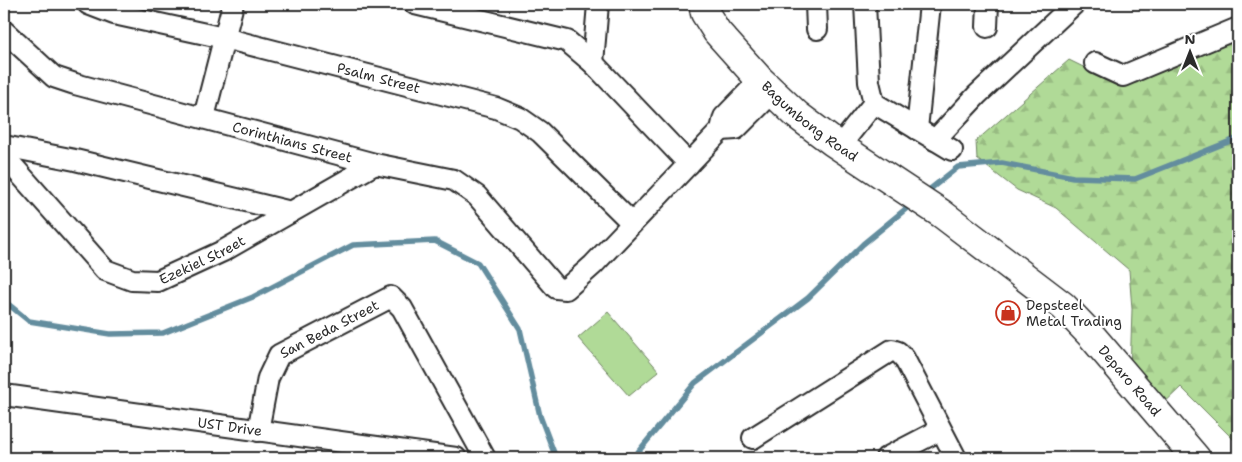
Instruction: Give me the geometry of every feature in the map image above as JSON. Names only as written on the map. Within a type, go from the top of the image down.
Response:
[{"type":"main road","name":"Bagumbong Road","points":[[702,4],[705,13],[717,32],[766,86],[796,115],[839,147],[942,214]]},
{"type":"main road","name":"Deparo Road","points":[[942,214],[1063,306],[1090,334],[1196,458]]},
{"type":"street","name":"Psalm Street","points":[[88,4],[114,14],[224,38],[496,108],[520,118],[540,132],[632,223]]},
{"type":"street","points":[[204,117],[233,4]]},
{"type":"street","points":[[415,4],[566,41],[593,63],[689,164]]},
{"type":"street","points":[[593,63],[598,4]]},
{"type":"street","points":[[816,4],[817,29]]},
{"type":"street","points":[[865,4],[869,82],[874,103],[944,145],[977,95],[1074,4]]},
{"type":"street","points":[[917,129],[930,4]]},
{"type":"street","points":[[986,27],[988,4]]},
{"type":"street","points":[[1095,63],[1123,76],[1238,28]]},
{"type":"street","name":"Corinthians Street","points":[[4,32],[54,77],[375,164],[454,180],[478,196],[556,288],[570,288],[632,223]]},
{"type":"street","points":[[632,223],[721,130],[736,129],[766,86]]},
{"type":"street","points":[[839,147],[874,103]]},
{"type":"street","points":[[4,146],[75,160],[291,212]]},
{"type":"street","name":"Ezekiel Street","points":[[4,156],[105,270],[132,280],[158,281],[223,251],[375,164]]},
{"type":"street","name":"San Beda Street","points":[[258,431],[268,378],[279,355],[391,297],[402,308],[485,458]]},
{"type":"street","points":[[753,438],[892,350],[898,352],[904,358],[956,458]]},
{"type":"street","name":"UST Drive","points":[[4,395],[456,458]]},
{"type":"street","points":[[886,458],[940,430]]},
{"type":"green space","points":[[1238,36],[1238,444],[1181,387],[1158,409],[1130,374],[1132,309],[1129,270],[1056,208],[1017,190],[977,159],[976,141],[1069,60],[1120,85]]},
{"type":"green space","points":[[608,312],[659,371],[629,396],[578,338]]},
{"type":"waterway","points":[[924,194],[958,167],[1002,163],[1073,177],[1135,179],[1238,138]]},
{"type":"waterway","points":[[633,458],[695,383],[808,298],[863,244],[913,203]]},
{"type":"waterway","points":[[4,296],[8,304],[29,321],[110,334],[163,333],[253,297],[353,245],[435,241],[478,263],[520,329],[540,416],[556,458]]},
{"type":"place","name":"Depsteel Metal Trading","points":[[1008,313]]}]
